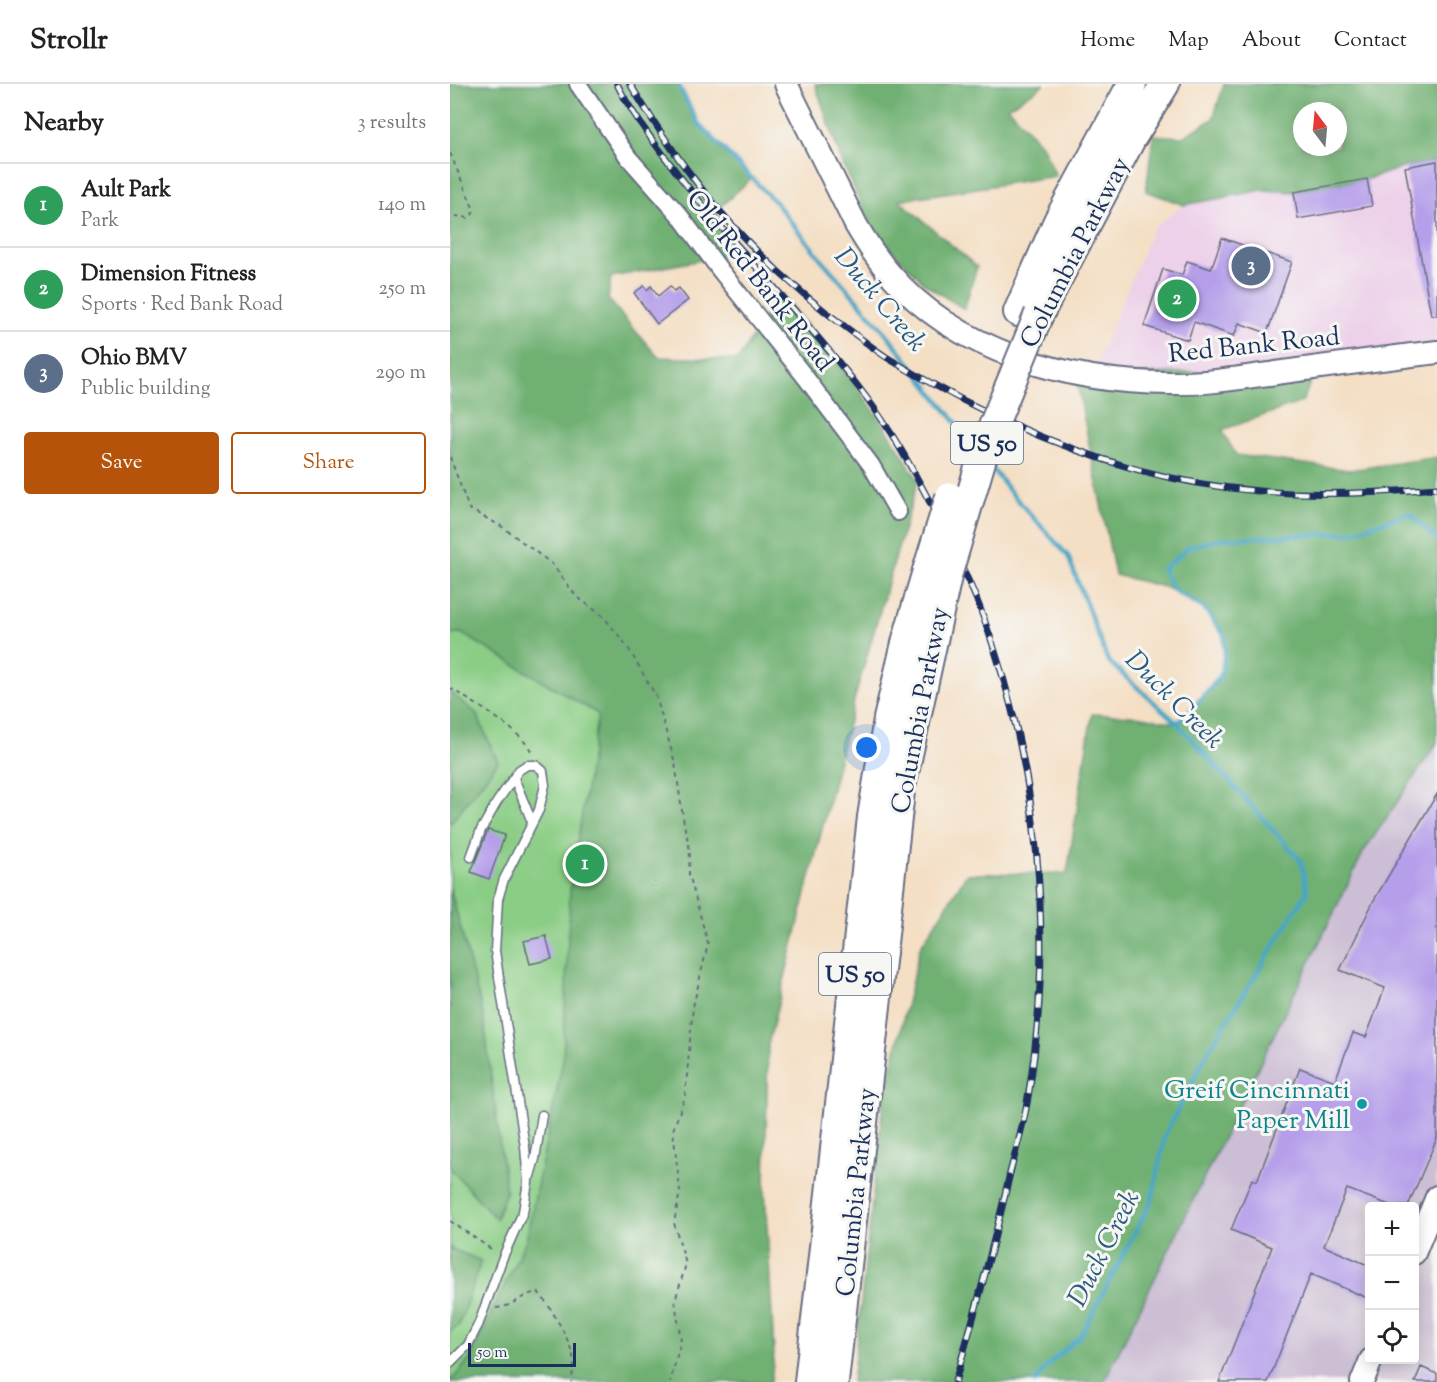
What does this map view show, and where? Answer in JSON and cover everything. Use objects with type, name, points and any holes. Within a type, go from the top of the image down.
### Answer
[{"type":"highway","name":"Columbia Parkway","points":[[1028,313],[1058,221],[1132,84]]},
{"type":"highway","name":"Columbia Parkway","points":[[834,1382],[900,791],[937,573],[985,392],[1028,313],[1165,84]]},
{"type":"highway","name":"Columbia Parkway","points":[[809,1382],[872,817],[888,719],[906,639],[937,573]]},
{"type":"street","name":"Old Red Bank Road","points":[[578,84],[628,157],[680,216],[725,285],[806,378],[871,465],[898,512]]},
{"type":"street","name":"Red Bank Road","points":[[786,84],[869,248],[908,292],[942,320],[984,344],[1052,368],[1130,381],[1170,383],[1209,382],[1437,352]]},
{"type":"street","points":[[1419,1246],[1432,1226],[1437,1197]]},
{"type":"street","points":[[1362,1382],[1369,1364]]},
{"type":"lane","points":[[471,857],[481,830],[519,770],[526,765],[536,765],[543,771],[545,785],[539,810],[504,879],[495,922],[497,962],[528,1182]]},
{"type":"lane","points":[[514,778],[532,822]]},
{"type":"lane","points":[[450,1363],[468,1345],[523,1212],[542,1115]]},
{"type":"path","points":[[450,153],[474,210],[468,218],[450,214]]},
{"type":"path","points":[[450,457],[470,509],[501,526],[552,564],[576,596],[603,616],[627,646],[656,696],[675,763],[690,850],[689,874],[708,944],[693,1007],[685,1096],[673,1130],[680,1191],[674,1223],[686,1264],[675,1301],[681,1341],[670,1382]]},
{"type":"path","points":[[450,687],[516,734],[530,749],[536,765]]},
{"type":"path","points":[[450,1221],[503,1257]]},
{"type":"path","points":[[484,1308],[503,1307],[516,1302],[526,1293],[538,1292],[549,1305],[562,1328],[574,1362],[571,1382]]},
{"type":"shaded area","points":[[1437,161],[1437,352],[1209,382],[1091,376],[1153,228],[1184,205],[1263,190],[1294,192],[1367,179],[1405,167]]},
{"type":"shaded area","points":[[1437,709],[1437,1382],[1101,1382],[1347,841]]},
{"type":"green space","points":[[450,84],[557,513],[736,1293],[450,1382]]},
{"type":"green space","points":[[450,84],[678,84],[698,123],[752,178],[710,216],[744,252],[611,277],[608,299],[658,357],[738,360],[779,293],[853,382],[887,430],[918,480],[855,697],[768,1045],[765,1188],[774,1353],[771,1382],[450,1382],[469,1360],[526,1240],[563,1060],[570,889],[598,714],[461,633],[450,634]]},
{"type":"green space","points":[[815,84],[1043,84],[1008,107],[1043,147],[1056,176],[899,200],[977,267],[964,309],[926,285],[873,231],[842,162]]},
{"type":"green space","points":[[1224,84],[1437,84],[1437,161],[1405,167],[1367,179],[1294,192],[1263,190],[1184,205],[1146,191],[1153,135],[1183,137],[1213,119]]},
{"type":"green space","points":[[1317,368],[1302,402],[1222,430],[1236,455],[1350,470],[1437,457],[1437,743],[1364,851],[1104,1382],[852,1382],[883,1105],[920,947],[967,874],[1067,873],[1092,714],[1136,716],[1177,723],[1221,675],[1225,650],[1224,635],[1204,608],[1172,589],[1115,575],[1075,373],[1091,376]]},
{"type":"green space","points":[[450,692],[476,713],[498,762],[450,824]]},
{"type":"green space","points":[[450,887],[483,1014],[506,1192],[496,1219],[450,1168]]},
{"type":"green space","points":[[450,1248],[481,1261],[459,1325],[450,1331]]},
{"type":"building","points":[[1437,161],[1437,315],[1431,315],[1405,167]]},
{"type":"building","points":[[1367,179],[1372,206],[1298,219],[1294,192]]},
{"type":"building","points":[[1222,238],[1292,262],[1267,333],[1239,323],[1234,336],[1194,322],[1188,340],[1144,326],[1163,269],[1182,275],[1187,261],[1211,269]]},
{"type":"building","points":[[644,286],[647,290],[651,286],[658,296],[670,286],[674,291],[679,288],[688,300],[657,324],[634,293]]},
{"type":"building","name":"Greif Cincinnati Paper Mill","points":[[1437,794],[1437,1138],[1410,1202],[1381,1202],[1347,1189],[1324,1246],[1365,1264],[1365,1297],[1311,1274],[1268,1382],[1219,1382],[1272,1247],[1231,1230],[1252,1179],[1257,1181],[1300,1068],[1335,1081],[1353,1033],[1366,1037],[1385,988],[1340,970],[1374,900]]},
{"type":"building","points":[[488,830],[505,835],[489,879],[471,872]]},
{"type":"building","points":[[546,936],[552,959],[530,964],[524,941]]},
{"type":"building","points":[[1421,1367],[1437,1374],[1437,1382],[1415,1382]]},
{"type":"waterway","name":"Duck Creek","points":[[678,84],[698,123],[776,203],[821,259],[886,333],[975,447]]},
{"type":"waterway","name":"Duck Creek","points":[[990,466],[1068,556],[1108,661],[1177,723],[1301,861],[1307,892],[1206,1055],[1165,1135],[1152,1200],[1081,1335],[1049,1364],[1035,1382]]},
{"type":"waterway","points":[[1177,723],[1221,675],[1225,650],[1224,635],[1204,608],[1172,589],[1163,569],[1189,547],[1219,539],[1349,533],[1409,513],[1437,540]]},
{"type":"railway","points":[[617,84],[637,119],[677,173],[841,365],[892,435],[934,510],[975,596],[1000,668],[1016,728],[1028,790],[1036,852],[1040,915],[1040,978],[1036,1041],[1021,1130],[955,1382]]},
{"type":"railway","points":[[630,84],[701,188],[733,227],[776,269],[842,325],[882,354],[977,407],[1068,447],[1115,463],[1162,476],[1210,485],[1259,491],[1326,494],[1437,488]]},
{"type":"place","name":"Ohio BMV","points":[[1251,266]]},
{"type":"place","name":"Dimension Fitness","points":[[1177,299]]},
{"type":"place","name":"Ault Park","points":[[585,864]]},
{"type":"place","name":"Greif Cincinnati Paper Mill","points":[[1362,1104]]}]
